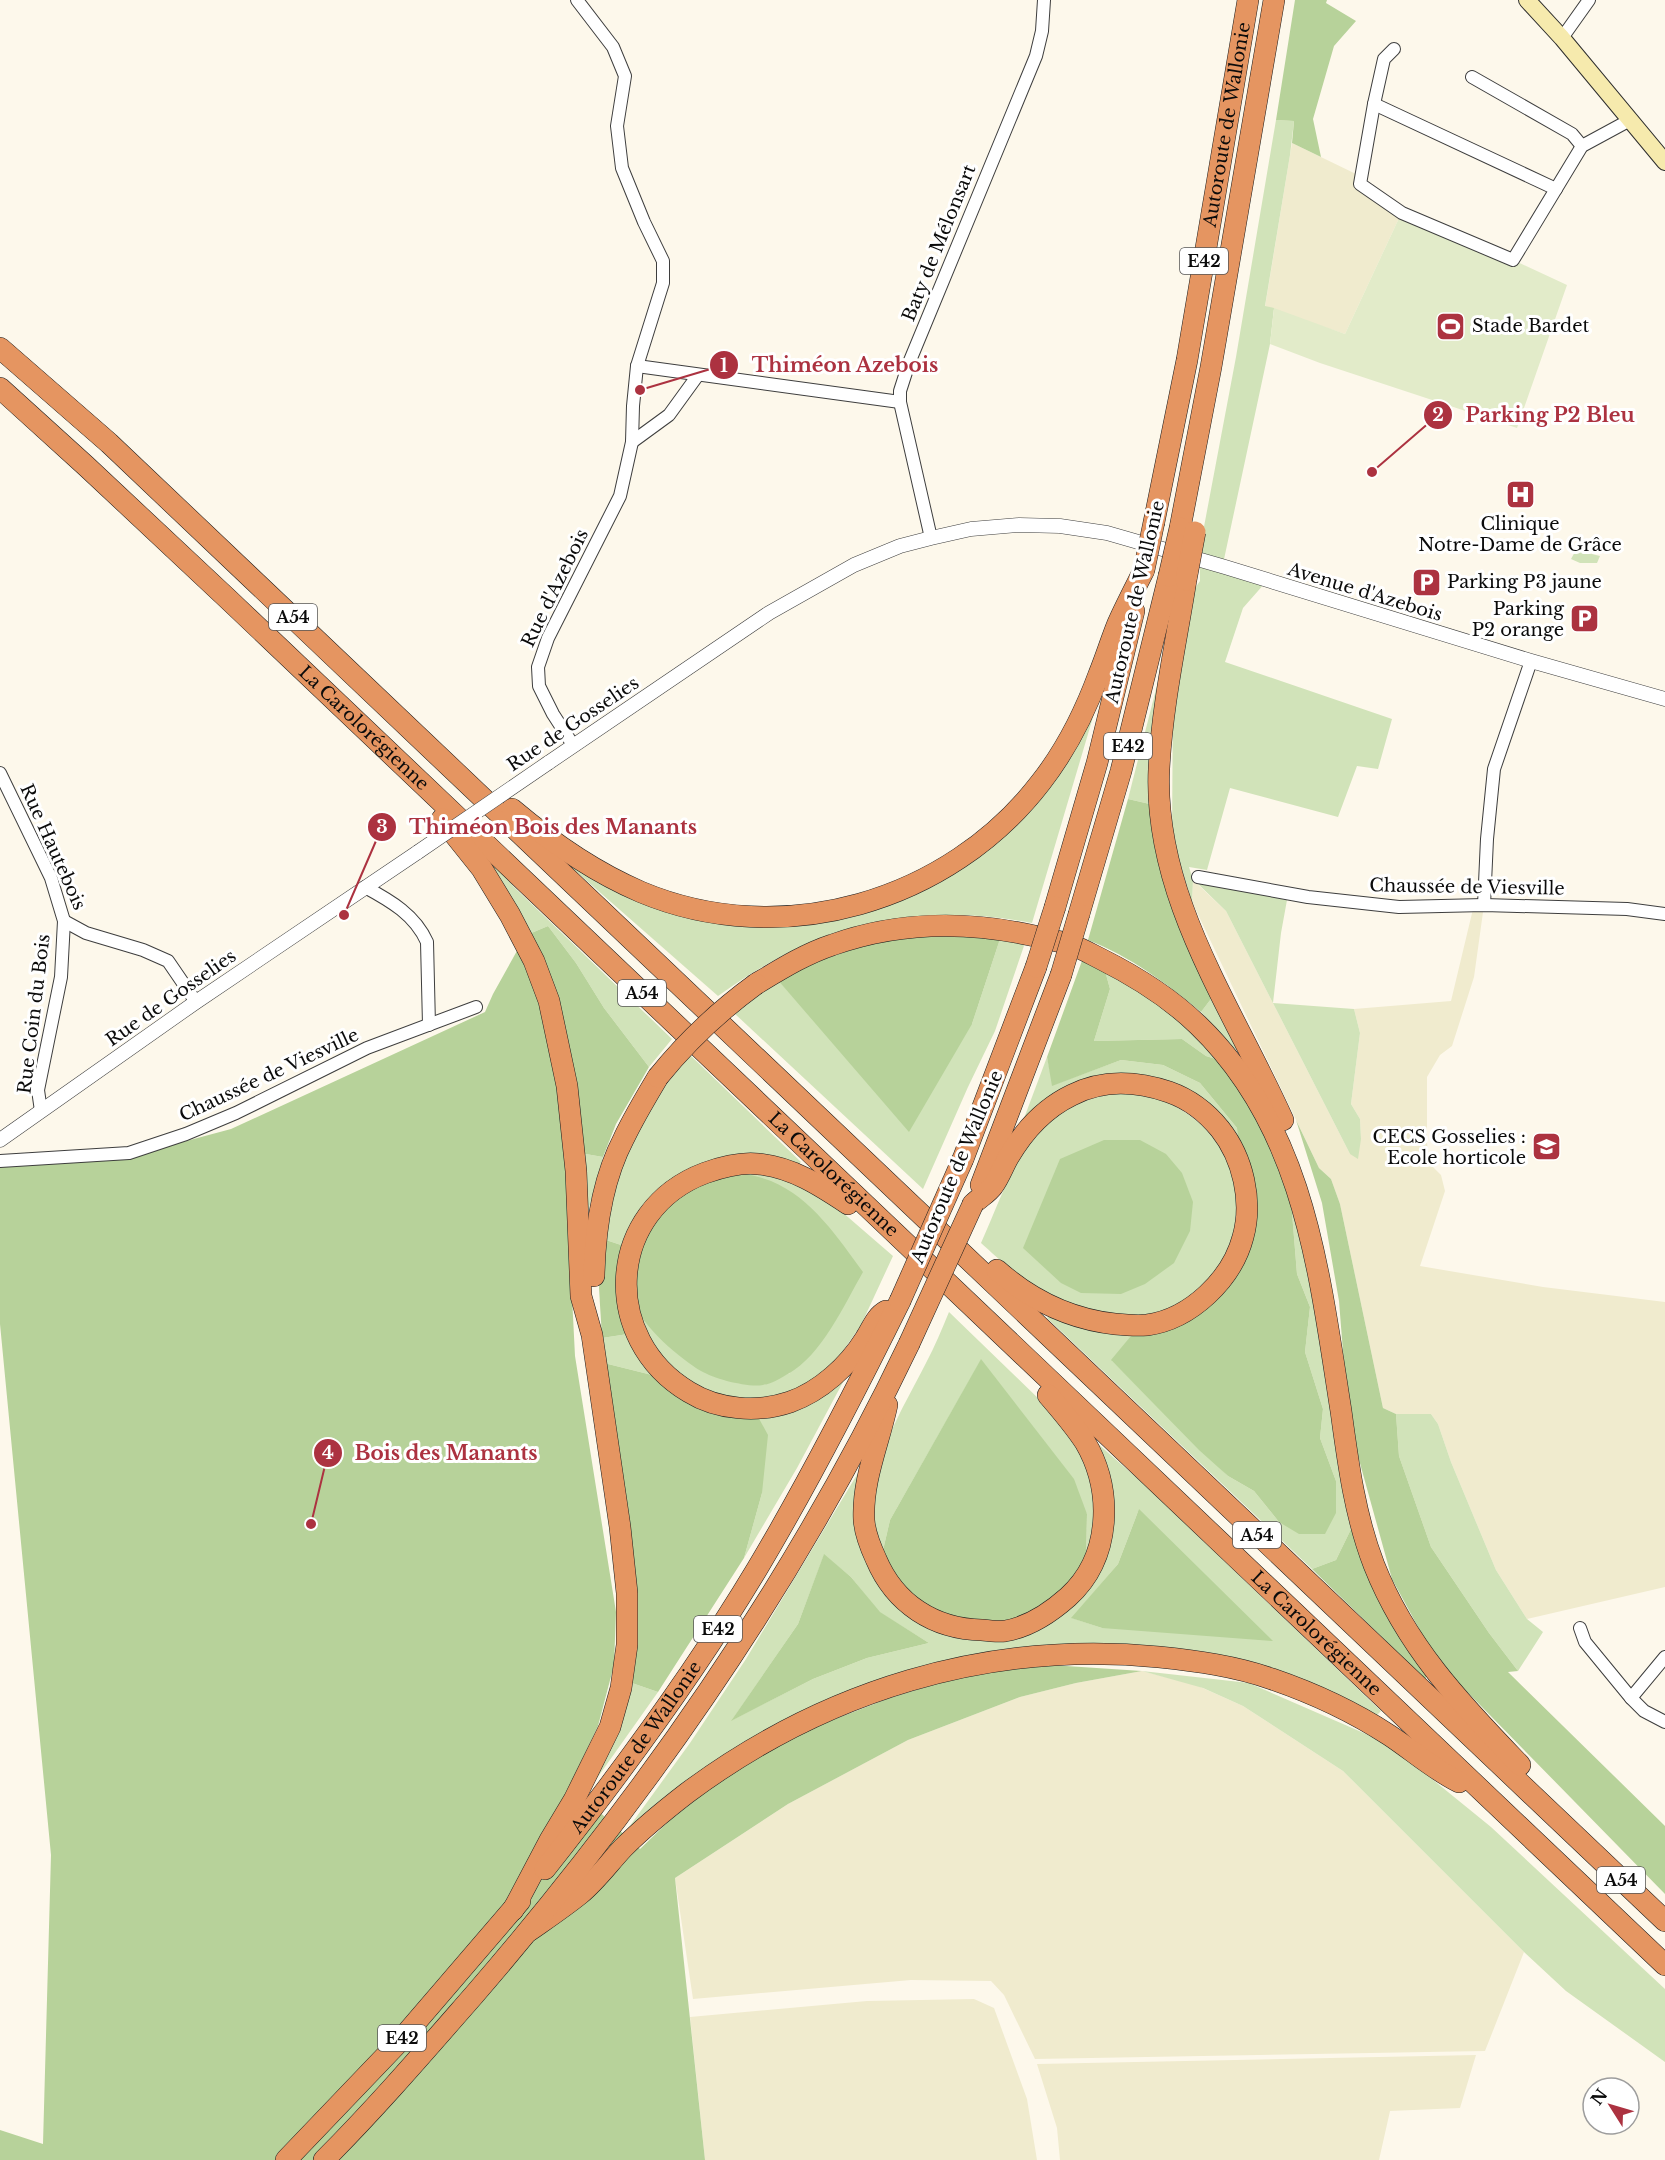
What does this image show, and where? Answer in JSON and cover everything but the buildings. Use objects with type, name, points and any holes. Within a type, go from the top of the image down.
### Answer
[{"type":"highway","name":"Autoroute de Wallonie","points":[[286,2160],[398,2043],[513,1910],[634,1752],[756,1570],[817,1464],[884,1320],[900,1301],[963,1159],[1036,967],[1097,763],[1155,522],[1186,360],[1248,0]]},
{"type":"highway","name":"Autoroute de Wallonie","points":[[324,2160],[417,2060],[529,1931],[649,1777],[719,1677],[784,1574],[841,1476],[909,1344],[973,1204],[988,1183],[1079,914],[1178,578],[1187,530],[1202,482],[1195,453],[1275,0]]},
{"type":"highway","name":"La Carolorégienne","points":[[0,348],[108,443],[1665,1921]]},
{"type":"highway","name":"La Carolorégienne","points":[[0,388],[94,473],[1665,1965]]},
{"type":"highway","points":[[477,792],[502,800],[583,862],[643,892],[709,912],[746,917],[816,914],[851,907],[887,896],[922,882],[987,839],[1041,782],[1082,716],[1118,624],[1144,570]]},
{"type":"highway","points":[[1178,578],[1159,771],[1162,824],[1169,867],[1191,930],[1263,1075],[1293,1143],[1306,1181],[1303,1204]]},
{"type":"highway","points":[[385,749],[408,782],[441,817],[482,869],[534,961],[549,1001],[567,1086],[576,1171],[581,1296],[592,1335],[620,1527],[627,1593],[627,1645],[621,1688],[606,1736],[574,1800],[513,1910]]},
{"type":"highway","points":[[592,1335],[594,1240],[604,1189],[623,1139],[658,1077],[682,1048],[727,1005],[756,984],[792,963],[833,944],[878,933],[924,926],[964,925],[1006,929],[1071,945],[1134,976],[1189,1015],[1218,1044],[1243,1076],[1283,1148],[1303,1204],[1319,1282],[1356,1505],[1373,1562],[1390,1601],[1413,1641],[1438,1677],[1550,1795],[1578,1839]]},
{"type":"highway","points":[[937,1230],[982,1257],[1016,1285],[1049,1307],[1089,1320],[1147,1325],[1171,1318],[1192,1307],[1214,1287],[1232,1263],[1243,1237],[1246,1197],[1237,1157],[1228,1140],[1214,1122],[1197,1107],[1177,1095],[1150,1086],[1121,1082],[1099,1085],[1072,1095],[1047,1110],[1029,1129],[988,1183]]},
{"type":"highway","points":[[884,1320],[837,1373],[816,1389],[790,1402],[768,1407],[748,1408],[711,1403],[680,1387],[666,1376],[654,1364],[636,1335],[629,1313],[626,1291],[632,1248],[640,1228],[651,1213],[665,1197],[682,1184],[718,1168],[758,1164],[787,1170],[817,1182],[898,1238]]},
{"type":"highway","points":[[891,1380],[865,1492],[864,1521],[867,1541],[887,1582],[908,1605],[929,1618],[966,1630],[1003,1631],[1021,1627],[1052,1610],[1083,1581],[1097,1557],[1105,1513],[1095,1463],[1084,1442],[1046,1394],[1013,1346]]},
{"type":"highway","points":[[529,1931],[581,1893],[625,1846],[685,1794],[753,1748],[812,1717],[867,1693],[924,1676],[997,1660],[1062,1654],[1133,1655],[1204,1662],[1270,1678],[1338,1705],[1389,1735],[1452,1779],[1487,1795]]},
{"type":"main road","points":[[1527,0],[1562,38],[1665,162]]},
{"type":"street","name":"Rue d'Azebois","points":[[573,745],[539,686],[538,667],[548,638],[620,496],[632,442],[637,366],[663,283],[663,261],[622,168],[617,126],[626,76],[613,47],[577,0]]},
{"type":"street","name":"Baty de Mélonsart","points":[[931,538],[900,402],[900,391],[909,363],[1036,56],[1042,31],[1044,0]]},
{"type":"street","points":[[1562,38],[1589,0]]},
{"type":"street","points":[[1394,49],[1384,59],[1360,184],[1402,213],[1513,260],[1582,147],[1630,120]]},
{"type":"street","points":[[1472,77],[1572,134],[1582,147]]},
{"type":"street","points":[[1374,104],[1556,189]]},
{"type":"street","points":[[637,366],[900,402]]},
{"type":"street","points":[[632,442],[669,415],[698,375]]},
{"type":"street","name":"Rue de Gosselies","points":[[0,1140],[196,1002],[573,745],[778,608],[854,565],[900,546],[931,538],[971,529],[1019,525],[1060,526],[1107,533],[1228,568]]},
{"type":"street","name":"Avenue d'Azebois","points":[[1228,568],[1531,661],[1665,699]]},
{"type":"street","points":[[1484,905],[1486,839],[1494,769],[1531,661]]},
{"type":"street","name":"Rue Hautebois","points":[[0,773],[51,878],[64,921],[86,933],[143,950],[168,961],[196,1002]]},
{"type":"street","name":"Chaussée de Viesville","points":[[1198,877],[1308,897],[1388,906],[1484,905],[1638,909],[1665,914]]},
{"type":"street","points":[[365,887],[390,900],[410,916],[422,931],[427,942],[429,1025]]},
{"type":"street","name":"Rue Coin du Bois","points":[[41,1111],[38,1090],[61,977],[64,921]]},
{"type":"street","name":"Chaussée de Viesville","points":[[0,1161],[129,1153],[186,1134],[236,1113],[367,1048],[476,1007]]},
{"type":"street","points":[[1580,1628],[1585,1642],[1630,1698],[1644,1712],[1665,1722]]},
{"type":"street","points":[[1630,1698],[1665,1658]]},
{"type":"shaded area","points":[[1292,143],[1356,174],[1354,187],[1400,216],[1345,334],[1265,307]]},
{"type":"shaded area","points":[[1193,880],[1226,911],[1350,1154],[1361,1139],[1360,1119],[1351,1104],[1360,1033],[1354,1009],[1451,1001],[1473,909],[1484,905],[1474,977],[1452,1046],[1440,1055],[1427,1077],[1427,1143],[1430,1164],[1441,1175],[1445,1191],[1420,1266],[1543,1287],[1665,1302],[1665,1587],[1527,1619],[1496,1570],[1451,1462],[1438,1424],[1431,1414],[1396,1414],[1383,1408],[1340,1204],[1331,1179],[1319,1168],[1192,902]]},
{"type":"shaded area","points":[[1142,1671],[1196,1685],[1243,1706],[1343,1771],[1524,1952],[1485,2051],[1035,2059],[1004,1995],[991,1981],[911,1980],[693,1999],[675,1878],[788,1804],[908,1740],[1020,1697],[1076,1683]]},
{"type":"shaded area","points":[[974,1999],[994,2008],[1027,2099],[1037,2160],[705,2160],[690,2017],[867,2001]]},
{"type":"shaded area","points":[[1476,2055],[1460,2108],[1390,2111],[1379,2160],[1060,2160],[1057,2128],[1037,2064]]},
{"type":"green space","points":[[1295,0],[1327,0],[1326,3],[1356,21],[1334,46],[1313,119],[1321,157],[1292,143],[1294,121],[1276,120]]},
{"type":"green space","points":[[1276,120],[1294,121],[1265,306],[1274,308],[1270,344],[1223,564],[1201,554],[1203,532],[1236,357]]},
{"type":"green space","name":"Stade Bardet","points":[[1400,216],[1513,260],[1567,285],[1517,428],[1320,363],[1270,344],[1274,308],[1345,334]]},
{"type":"green space","points":[[1576,550],[1600,556],[1597,563],[1580,563],[1571,559]]},
{"type":"green space","points":[[1200,564],[1265,583],[1243,608],[1225,662],[1392,719],[1378,769],[1357,766],[1338,817],[1230,788],[1207,870],[1189,867],[1193,880],[1192,902],[1172,838],[1173,686],[1186,601],[1200,581]]},
{"type":"green space","points":[[1167,646],[1154,805],[1128,799]]},
{"type":"green space","points":[[1104,680],[1032,923],[988,917],[946,915],[906,918],[867,925],[829,936],[791,952],[754,972],[718,996],[571,867],[574,863],[642,897],[820,918],[1000,834]]},
{"type":"green space","points":[[1128,799],[1154,805],[1214,995],[1201,1012],[1175,991],[1119,954],[1088,940]]},
{"type":"green space","points":[[462,832],[514,887],[672,1039],[649,1067],[604,1008],[576,963],[548,926],[529,934]]},
{"type":"green space","points":[[1196,882],[1287,900],[1273,1003],[1354,1009],[1360,1033],[1351,1104],[1360,1119],[1361,1139],[1358,1159],[1350,1154],[1226,911]]},
{"type":"green space","points":[[548,926],[576,963],[604,1008],[649,1067],[616,1124],[603,1157],[580,1153],[529,934]]},
{"type":"green space","points":[[925,934],[1001,936],[972,1024],[909,1132],[777,979],[798,968],[877,941]]},
{"type":"green space","points":[[1001,936],[1026,940],[995,1031],[923,1189],[734,1013],[777,979],[972,1024]]},
{"type":"green space","points":[[518,949],[543,1013],[557,1079],[564,1137],[575,1356],[616,1612],[614,1665],[598,1726],[570,1785],[640,1849],[669,1821],[709,1789],[784,1741],[887,1699],[958,1677],[998,1670],[1051,1665],[1142,1671],[1076,1683],[1020,1697],[908,1740],[788,1804],[675,1878],[705,2160],[0,2160],[0,2130],[43,2144],[51,1855],[0,1324],[0,1166],[123,1158],[231,1129],[485,1012]]},
{"type":"green space","points":[[1083,958],[1104,967],[1110,989],[1094,1041],[1182,1039],[1206,1056],[1222,1061],[1244,1089],[1290,1188],[1297,1274],[1310,1307],[1305,1352],[1323,1409],[1320,1438],[1336,1481],[1336,1513],[1325,1534],[1299,1534],[1279,1522],[1254,1491],[1228,1476],[1199,1450],[1111,1360],[1135,1331],[1163,1326],[1245,1245],[1237,1128],[1200,1083],[1163,1065],[1121,1060],[1052,1086],[1047,1057]]},
{"type":"green space","points":[[1104,967],[1169,1008],[1222,1061],[1206,1056],[1182,1039],[1094,1041],[1110,989]]},
{"type":"green space","points":[[1214,995],[1251,1066],[1201,1012]]},
{"type":"green space","points":[[690,1055],[801,1162],[798,1165],[714,1160],[686,1170],[669,1181],[624,1246],[603,1239],[612,1192],[646,1110]]},
{"type":"green space","points":[[1047,1057],[1053,1085],[1121,1060],[1163,1065],[1200,1083],[1237,1128],[1238,1149],[1225,1128],[1114,1078],[1017,1137]]},
{"type":"green space","points":[[1117,1093],[1136,1093],[1159,1098],[1189,1115],[1203,1127],[1225,1156],[1235,1190],[1235,1226],[1227,1253],[1216,1273],[1177,1305],[1163,1311],[1134,1316],[1090,1311],[1051,1298],[1009,1268],[981,1243],[1014,1168],[1027,1146],[1043,1127],[1062,1112],[1087,1100]]},
{"type":"green space","points":[[1296,1120],[1319,1168],[1331,1179],[1340,1204],[1383,1408],[1396,1414],[1399,1456],[1431,1547],[1489,1633],[1518,1671],[1508,1672],[1665,1826],[1665,1894],[1436,1660],[1392,1579],[1353,1438],[1339,1301],[1322,1203]]},
{"type":"green space","points":[[1104,1140],[1140,1140],[1166,1154],[1182,1173],[1193,1202],[1190,1231],[1174,1263],[1145,1284],[1121,1294],[1081,1293],[1061,1283],[1023,1248],[1060,1159]]},
{"type":"green space","points":[[580,1153],[603,1157],[584,1226]]},
{"type":"green space","points":[[739,1172],[779,1175],[834,1205],[893,1256],[861,1325],[838,1358],[816,1378],[792,1392],[769,1399],[740,1400],[698,1389],[658,1356],[636,1305],[736,1383],[764,1385],[790,1373]]},
{"type":"green space","points":[[739,1172],[786,1188],[812,1208],[863,1272],[840,1314],[811,1355],[788,1374],[773,1382],[757,1386],[723,1380],[707,1374],[673,1350],[653,1331],[638,1312],[633,1285],[641,1249],[661,1215],[674,1201],[688,1189],[704,1180]]},
{"type":"green space","points":[[1290,1188],[1302,1234],[1353,1525],[1336,1560],[1312,1569],[1047,1318],[1052,1314],[1135,1331],[1112,1361],[1228,1476],[1254,1491],[1279,1522],[1336,1481],[1320,1438],[1323,1409],[1305,1352],[1310,1307],[1297,1274]]},
{"type":"green space","points":[[603,1239],[624,1246],[628,1334],[602,1338],[599,1288]]},
{"type":"green space","points":[[949,1312],[1042,1402],[1070,1435],[1087,1465],[1097,1519],[1086,1564],[1087,1514],[981,1360],[890,1520],[881,1559],[872,1523],[872,1501],[880,1459],[896,1420]]},
{"type":"green space","points":[[628,1334],[652,1375],[604,1363],[602,1338]]},
{"type":"green space","points":[[981,1359],[1074,1479],[1087,1514],[1086,1564],[1057,1600],[1007,1624],[955,1623],[909,1596],[881,1559],[890,1520]]},
{"type":"green space","points":[[604,1363],[652,1375],[665,1385],[757,1415],[768,1435],[762,1493],[744,1558],[658,1692],[629,1682]]},
{"type":"green space","points":[[850,1369],[797,1468],[744,1558],[762,1493],[757,1415]]},
{"type":"green space","points":[[1396,1414],[1431,1414],[1438,1424],[1451,1462],[1496,1570],[1527,1619],[1543,1632],[1518,1671],[1489,1633],[1431,1547],[1399,1456]]},
{"type":"green space","points":[[1088,1435],[1147,1487],[1381,1711],[1375,1717],[1206,1656],[922,1667],[624,1834],[690,1743],[746,1659],[861,1468],[865,1554],[1099,1566]],"holes":[[[1139,1509],[1102,1628],[1072,1618],[1118,1564]],[[824,1555],[851,1577],[879,1612],[929,1643],[867,1658],[813,1679],[732,1720],[798,1624]]]},
{"type":"green space","points":[[1139,1509],[1273,1641],[1102,1628],[1071,1618],[1118,1564]]},
{"type":"green space","points":[[1353,1525],[1427,1676],[1425,1679],[1312,1569],[1336,1560]]},
{"type":"green space","points":[[824,1554],[851,1577],[880,1612],[929,1643],[867,1658],[813,1679],[731,1721],[798,1624]]},
{"type":"green space","points":[[1142,1671],[1249,1683],[1389,1744],[1491,1827],[1665,1989],[1665,2062],[1566,1991],[1343,1771],[1243,1706],[1203,1688]]},
{"type":"green space","points":[[629,1682],[658,1692],[595,1781],[620,1718]]},
{"type":"place","name":"Stade Bardet","points":[[1451,326]]},
{"type":"place","name":"Thiméon Azebois","points":[[640,390]]},
{"type":"place","name":"Parking P2 Bleu","points":[[1372,472]]},
{"type":"place","name":"Clinique Notre-Dame de Grâce","points":[[1520,495]]},
{"type":"place","name":"Parking P3 jaune","points":[[1426,582]]},
{"type":"place","name":"Parking P2 orange","points":[[1585,619]]},
{"type":"place","name":"Thiméon Bois des Manants","points":[[344,915]]},
{"type":"place","name":"CECS Gosselies : Ecole horticole","points":[[1547,1147]]},
{"type":"place","name":"Bois des Manants","points":[[311,1524]]}]
